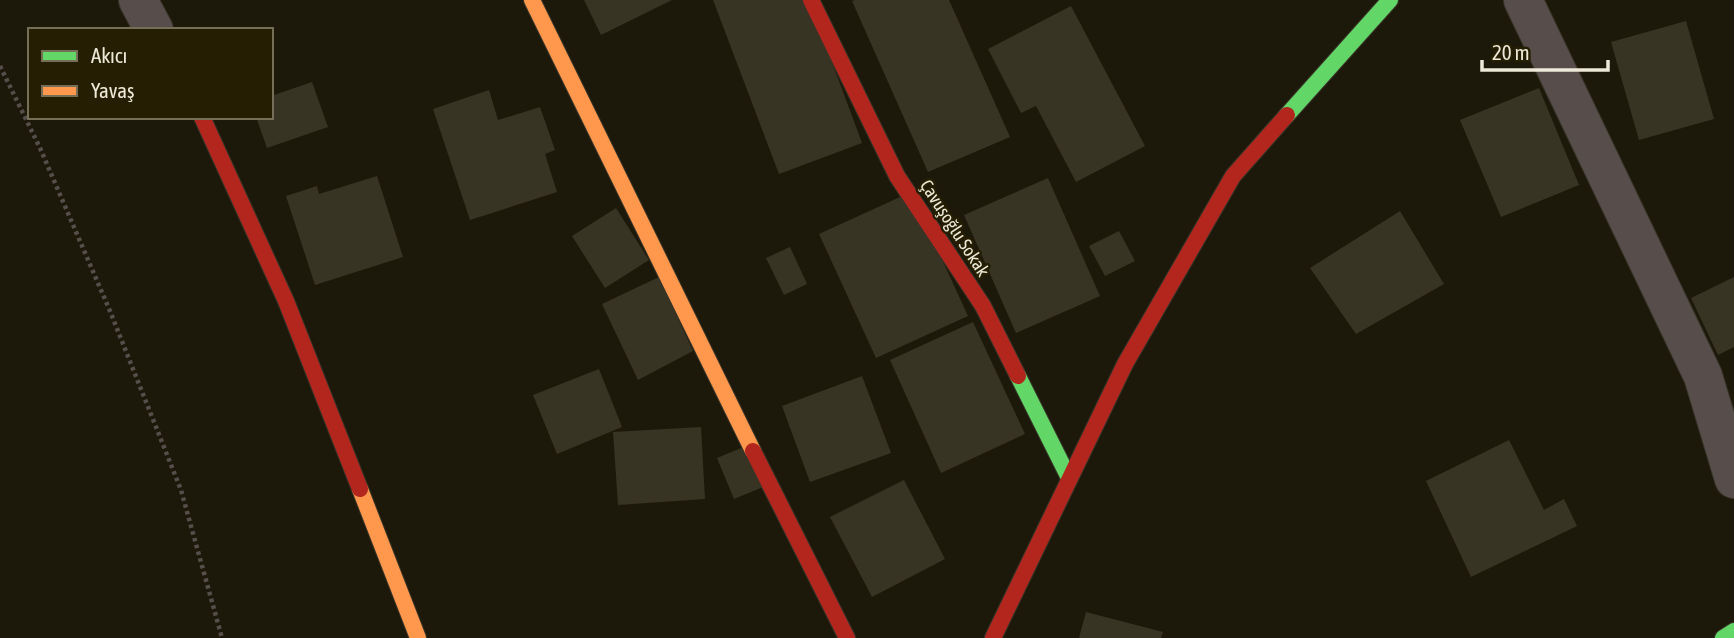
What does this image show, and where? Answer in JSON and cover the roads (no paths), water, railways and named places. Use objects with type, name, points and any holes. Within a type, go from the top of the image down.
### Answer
[{"type":"street","points":[[138,0],[153,28]]},
{"type":"street","points":[[532,0],[846,638]]},
{"type":"street","name":"Çavuşoğlu Sokak","points":[[811,0],[897,176],[983,306],[1069,478]]},
{"type":"street","points":[[993,638],[1125,364],[1233,176],[1390,0]]},
{"type":"street","points":[[1523,0],[1703,376],[1734,479]]},
{"type":"street","points":[[203,119],[286,301],[418,638]]},
{"type":"street","points":[[1723,638],[1734,631]]}]
